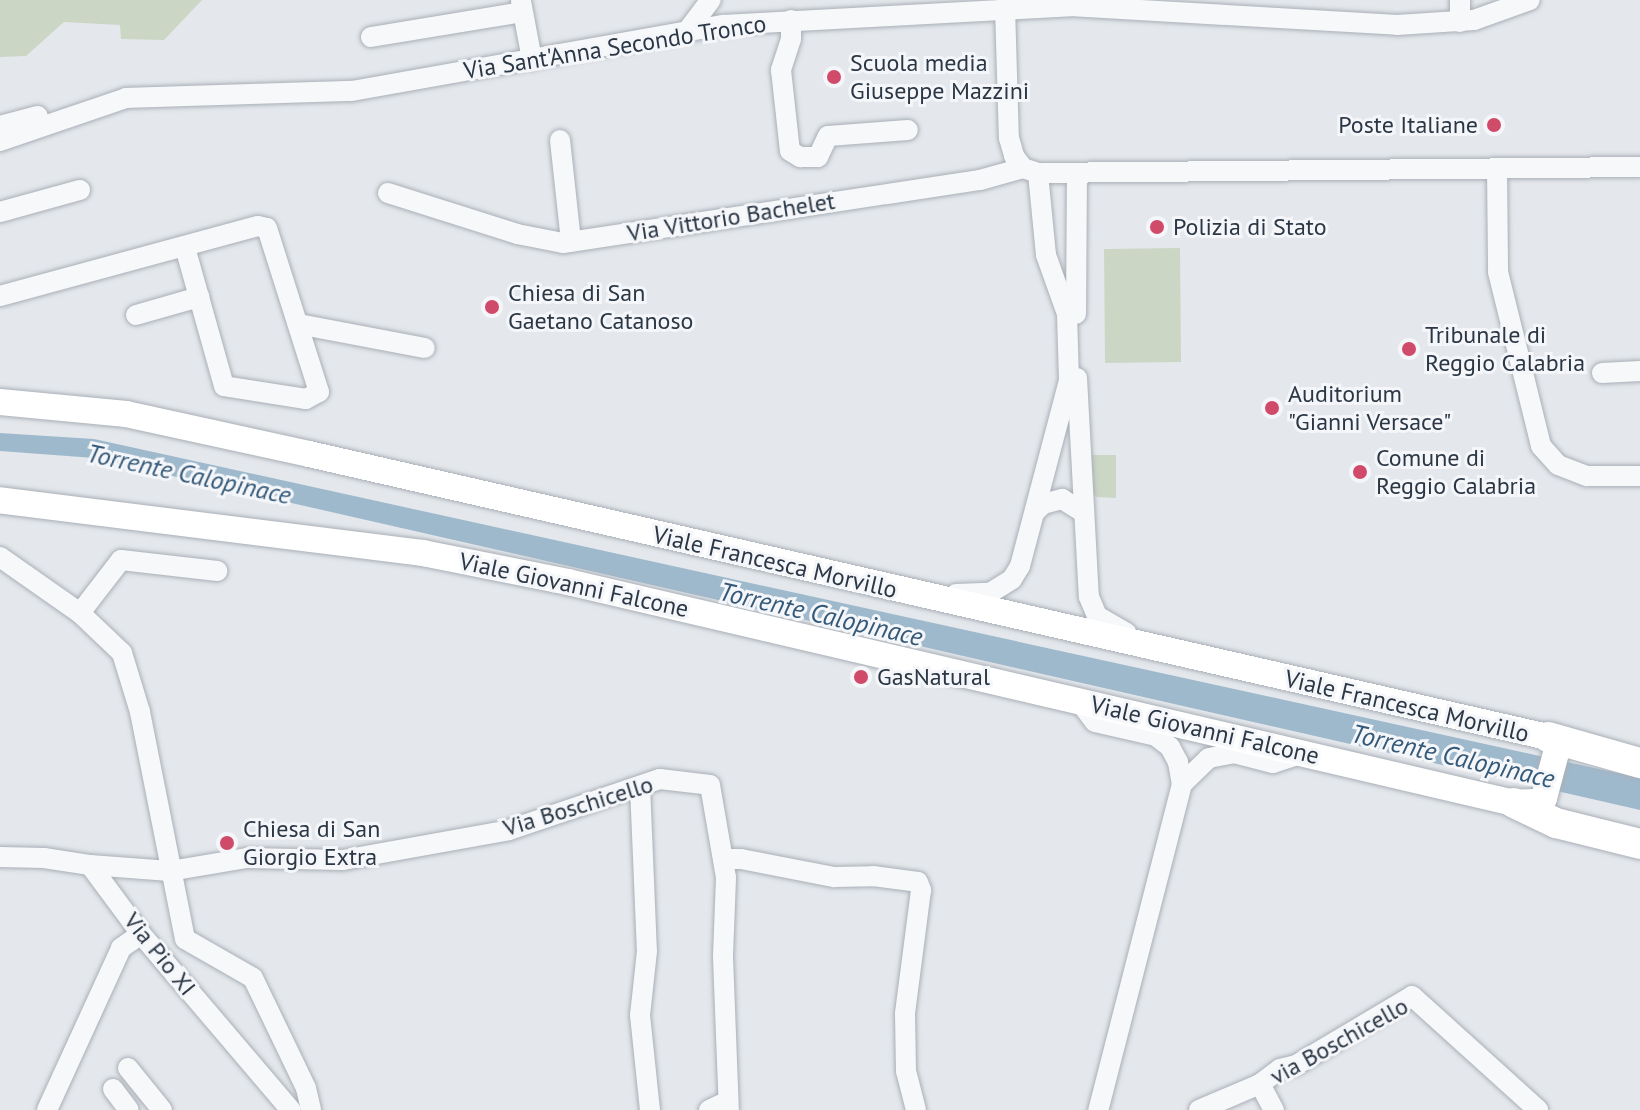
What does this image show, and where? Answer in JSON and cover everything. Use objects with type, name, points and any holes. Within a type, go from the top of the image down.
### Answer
[{"type":"highway","points":[[1552,745],[1640,751]]},
{"type":"highway","points":[[1552,745],[1640,763]]},
{"type":"highway","points":[[1514,803],[1640,829]]},
{"type":"highway","points":[[1514,803],[1556,823],[1640,844]]},
{"type":"main road","name":"Viale Francesca Morvillo","points":[[0,402],[126,414],[1167,652],[1552,745]]},
{"type":"main road","name":"Viale Giovanni Falcone","points":[[0,500],[423,553],[568,582],[1514,803]]},
{"type":"main road","points":[[0,512],[36,505]]},
{"type":"main road","points":[[1514,803],[1537,802],[1545,794],[1552,745]]},
{"type":"street","points":[[688,30],[711,0]]},
{"type":"street","points":[[1460,0],[1460,22]]},
{"type":"street","name":"Via Sant'Anna Secondo Tronco","points":[[0,126],[53,112],[57,123],[135,97],[352,91],[688,30],[791,20],[1070,6],[1397,25],[1460,22],[1530,0]]},
{"type":"street","points":[[371,37],[521,6],[532,60]]},
{"type":"street","points":[[900,591],[978,596],[1002,587],[1020,566],[1069,381],[1067,314],[1043,236],[1043,193],[1031,171],[1014,156],[1009,138],[1005,7]]},
{"type":"street","points":[[791,20],[791,39],[781,70],[790,151],[800,157],[818,157],[828,136],[908,130]]},
{"type":"street","points":[[0,141],[57,123]]},
{"type":"street","points":[[560,140],[571,241]]},
{"type":"street","name":"Via Vittorio Bachelet","points":[[388,193],[517,234],[571,241],[1031,171],[1640,167]]},
{"type":"street","points":[[1497,169],[1498,272],[1541,446],[1558,465],[1587,476],[1640,476]]},
{"type":"street","points":[[1077,173],[1075,265],[1083,512],[1091,607],[1106,623],[1167,652]]},
{"type":"street","points":[[0,212],[80,190]]},
{"type":"street","points":[[0,296],[258,226],[267,228],[319,392],[306,399],[224,386],[185,247]]},
{"type":"street","points":[[1043,236],[1055,230],[1075,231]]},
{"type":"street","points":[[1051,267],[1075,265]]},
{"type":"street","points":[[136,315],[199,297]]},
{"type":"street","points":[[298,324],[425,348]]},
{"type":"street","points":[[1602,373],[1640,371]]},
{"type":"street","points":[[1036,511],[1043,504],[1062,499],[1083,512]]},
{"type":"street","points":[[0,557],[80,613],[122,653],[140,712],[185,939],[253,978],[306,1088],[311,1110]]},
{"type":"street","points":[[80,613],[121,560],[217,571]]},
{"type":"street","points":[[1079,701],[1095,722],[1156,736],[1170,747],[1178,762],[1182,784],[1098,1110]]},
{"type":"street","points":[[1182,784],[1209,758],[1234,753],[1273,763],[1306,752]]},
{"type":"street","name":"Via Boschicello","points":[[90,865],[170,871],[247,858],[343,860],[509,830],[660,779],[710,785],[723,859]]},
{"type":"street","points":[[640,786],[647,951],[640,1015],[650,1110]]},
{"type":"street","points":[[0,857],[44,858],[90,865]]},
{"type":"street","points":[[722,1107],[726,878],[723,859],[741,859],[834,877],[873,876],[918,882],[921,890],[905,1013],[906,1071],[916,1110]]},
{"type":"street","name":"Via Pio XI","points":[[90,865],[141,934],[291,1110]]},
{"type":"street","points":[[47,1110],[121,948],[141,934]]},
{"type":"street","name":"via Boschicello","points":[[1199,1110],[1260,1084],[1280,1069],[1296,1065],[1412,996],[1538,1110]]},
{"type":"street","points":[[128,1068],[162,1110]]},
{"type":"street","points":[[1260,1084],[1274,1110]]},
{"type":"street","points":[[113,1089],[129,1110]]},
{"type":"green space","points":[[0,0],[202,0],[164,40],[121,39],[120,25],[64,22],[26,56],[0,57]]},
{"type":"green space","points":[[1180,248],[1181,362],[1105,363],[1104,249]]},
{"type":"green space","points":[[1089,455],[1116,455],[1116,498],[1097,497],[1092,493]]},
{"type":"water","name":"Torrente Calopinace","points":[[0,433],[94,439],[1640,778],[1640,810],[94,458],[0,451]]},
{"type":"place","name":"Scuola media Giuseppe Mazzini","points":[[834,77]]},
{"type":"place","name":"Poste Italiane","points":[[1494,125]]},
{"type":"place","name":"Polizia di Stato","points":[[1157,227]]},
{"type":"place","name":"Chiesa di San Gaetano Catanoso","points":[[492,307]]},
{"type":"place","name":"Tribunale di Reggio Calabria","points":[[1409,349]]},
{"type":"place","name":"Auditorium \"Gianni Versace\"","points":[[1272,408]]},
{"type":"place","name":"Comune di Reggio Calabria","points":[[1360,472]]},
{"type":"place","name":"GasNatural","points":[[861,677]]},
{"type":"place","name":"Chiesa di San Giorgio Extra","points":[[227,843]]}]
